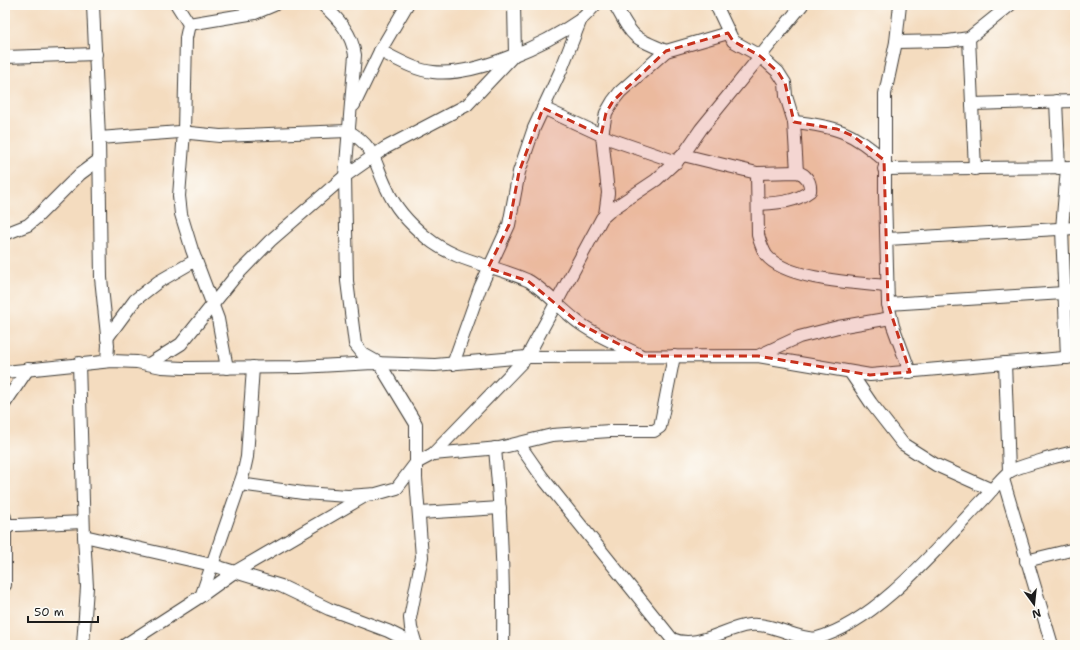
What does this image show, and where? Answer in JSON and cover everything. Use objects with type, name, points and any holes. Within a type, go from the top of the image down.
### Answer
[{"type":"street","points":[[93,5],[99,138],[101,278],[107,338],[107,361]]},
{"type":"street","points":[[177,5],[189,24],[186,38],[184,132],[180,202],[181,214],[220,329],[227,368]]},
{"type":"street","points":[[189,24],[255,13],[274,5]]},
{"type":"street","points":[[323,5],[345,28],[354,47],[355,62],[349,113],[345,176],[347,281],[354,337],[359,350],[379,363],[416,424],[416,463],[422,557],[410,618],[416,645]]},
{"type":"street","points":[[349,113],[380,51],[406,5]]},
{"type":"street","points":[[149,364],[178,346],[213,306],[234,278],[270,241],[345,176],[374,156],[422,127],[467,105],[515,54],[514,5]]},
{"type":"street","points":[[380,51],[422,70],[443,72],[478,67],[515,54],[581,19],[595,5]]},
{"type":"street","points":[[615,5],[635,38],[666,51]]},
{"type":"street","points":[[716,5],[733,41],[760,56],[778,72],[785,83],[786,96],[794,122],[797,172]]},
{"type":"street","points":[[240,484],[303,493],[348,496],[368,494],[397,488],[416,463],[433,454],[527,357],[582,253],[606,215],[656,180],[680,158],[701,129],[802,5]]},
{"type":"street","points":[[900,5],[896,42],[886,94],[884,165],[888,239],[887,286],[888,304],[891,318],[910,372]]},
{"type":"street","points":[[896,42],[948,41],[969,38],[1010,5]]},
{"type":"street","points":[[453,364],[488,268],[509,225],[519,172],[534,128],[562,70],[581,19]]},
{"type":"street","points":[[606,215],[608,193],[602,135],[606,113],[613,101],[620,92],[666,51],[728,33]]},
{"type":"street","points":[[969,38],[975,169]]},
{"type":"street","points":[[5,57],[96,54]]},
{"type":"street","points":[[972,104],[1075,100]]},
{"type":"street","points":[[5,372],[107,361],[132,362],[177,368],[227,368],[379,363],[435,365],[527,357],[758,356],[814,364],[870,376],[1071,357],[1064,293],[1062,229],[1067,168],[1056,101]]},
{"type":"street","points":[[543,108],[602,135],[680,158],[757,173],[797,172],[803,173],[806,176],[810,191],[790,201],[758,204]]},
{"type":"street","points":[[794,122],[837,129],[863,142],[884,165],[975,169],[1067,168]]},
{"type":"street","points":[[99,138],[184,132],[220,136],[348,131],[362,140],[374,156],[387,189],[411,224],[440,248],[488,268],[528,281],[583,326],[642,356]]},
{"type":"street","points":[[5,234],[28,225],[35,220],[80,174],[99,160]]},
{"type":"street","points":[[757,173],[760,244],[767,256],[791,272],[838,281],[887,286]]},
{"type":"street","points":[[888,239],[1075,228]]},
{"type":"street","points":[[107,338],[135,300],[158,282],[196,260]]},
{"type":"street","points":[[888,304],[1064,293]]},
{"type":"street","points":[[758,356],[799,337],[838,327],[891,318]]},
{"type":"street","points":[[433,454],[495,448],[519,444],[552,435],[610,431],[650,432],[657,430],[660,427],[674,356]]},
{"type":"street","points":[[79,363],[83,522],[87,605],[83,645]]},
{"type":"street","points":[[1005,363],[1006,475],[1026,561],[1052,645]]},
{"type":"street","points":[[201,596],[240,484],[247,457],[254,367]]},
{"type":"street","points":[[5,403],[28,369]]},
{"type":"street","points":[[850,372],[871,404],[903,444],[936,465],[992,490]]},
{"type":"street","points":[[519,444],[542,477],[672,639],[682,644],[706,640],[735,627],[752,624],[771,626],[803,637],[814,639],[833,633],[864,616],[921,566],[1006,475],[1075,452]]},
{"type":"street","points":[[495,448],[500,508],[504,598],[503,645]]},
{"type":"street","points":[[125,645],[201,596],[233,573],[368,494]]},
{"type":"street","points":[[420,513],[500,508]]},
{"type":"street","points":[[5,585],[5,525],[83,522]]},
{"type":"street","points":[[84,536],[212,565],[233,573],[286,588],[329,609],[388,631],[416,645]]},
{"type":"street","points":[[1026,561],[1075,549]]},
{"type":"highlighted area","points":[[728,33],[733,41],[760,56],[778,72],[785,83],[794,122],[837,129],[853,136],[884,160],[888,304],[910,372],[870,375],[758,356],[642,356],[580,324],[528,281],[488,268],[509,225],[519,172],[543,108],[601,135],[606,113],[613,101],[666,51]]}]
